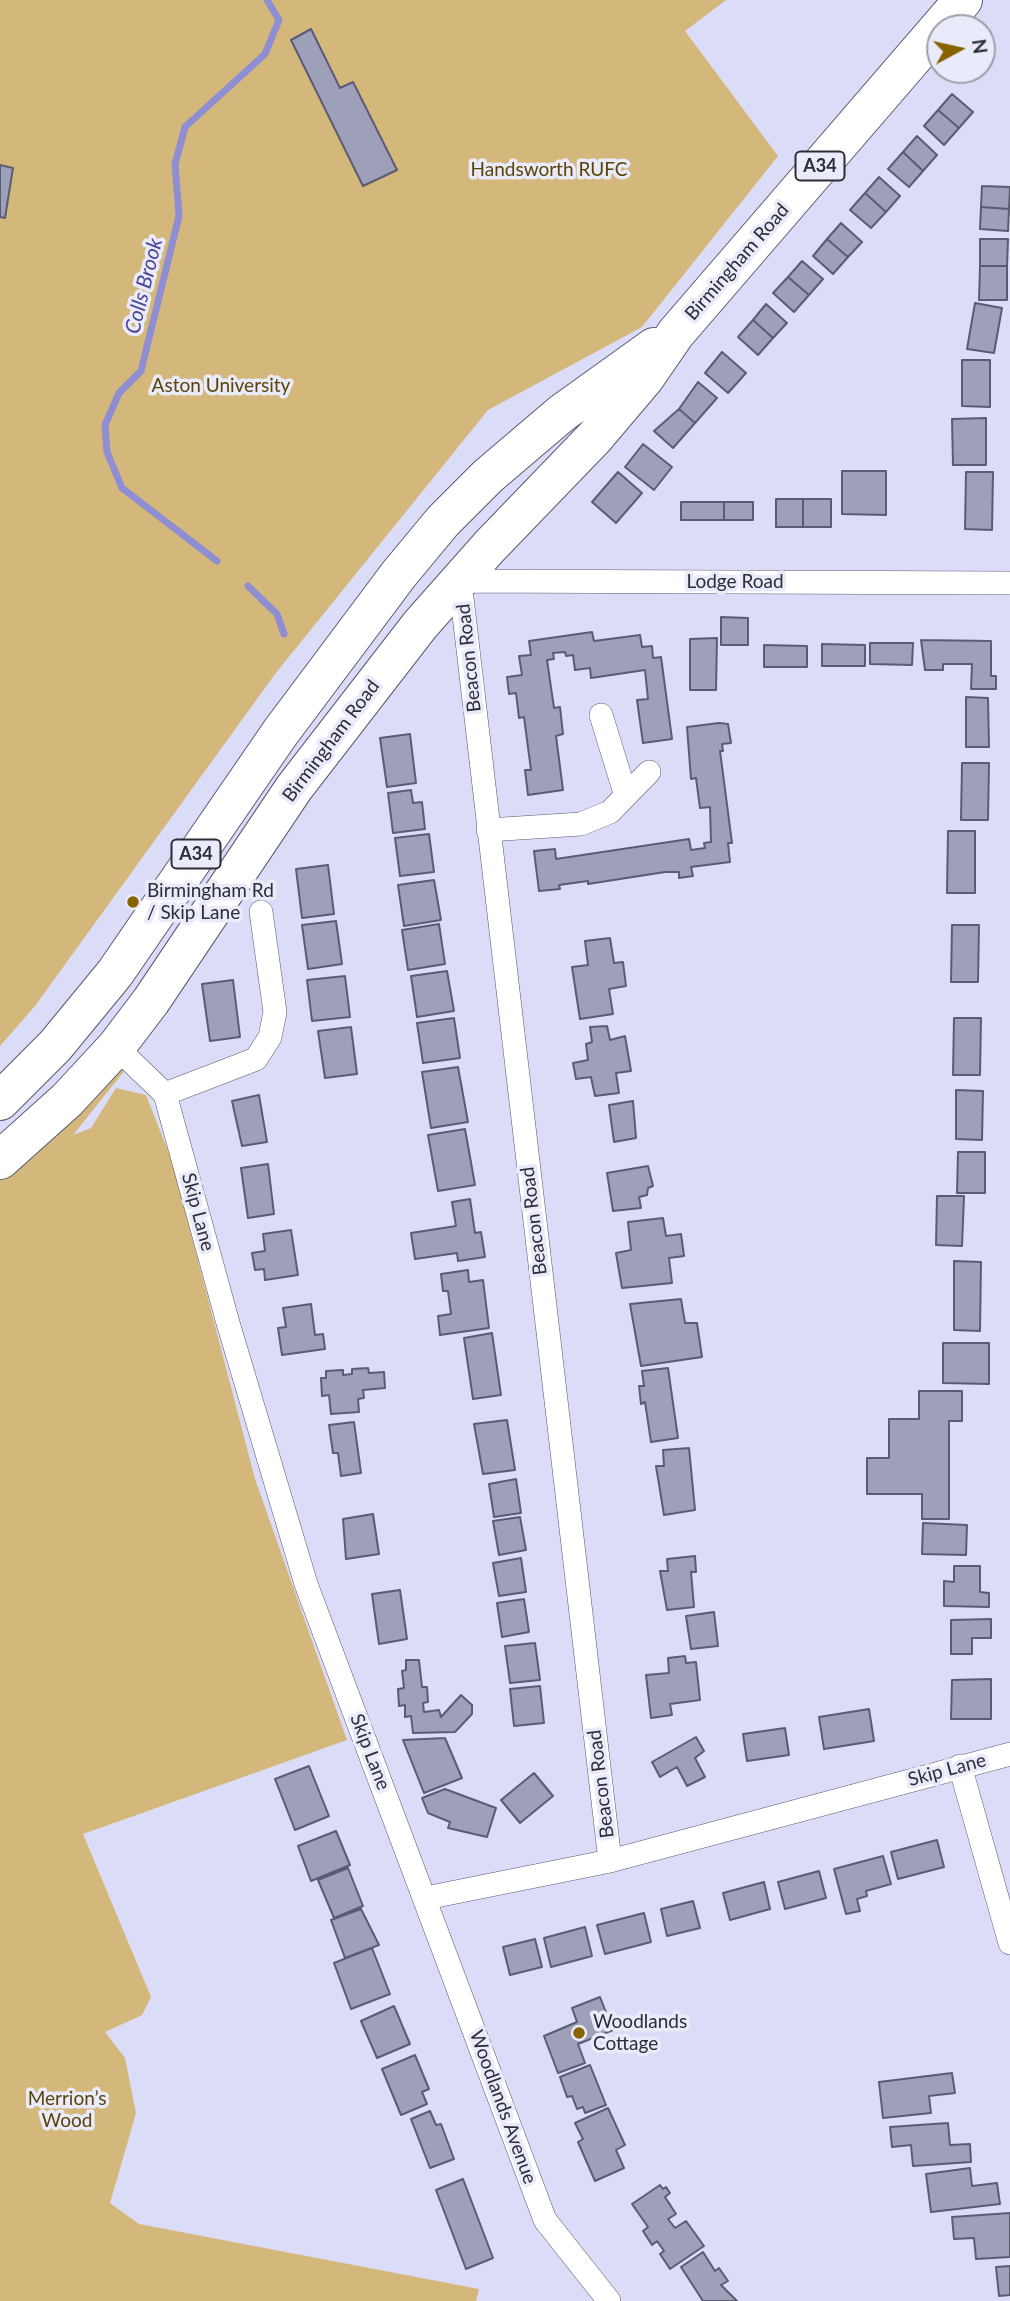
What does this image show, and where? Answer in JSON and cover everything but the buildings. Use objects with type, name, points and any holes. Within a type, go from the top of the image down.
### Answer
[{"type":"highway","name":"Birmingham Road","points":[[0,1160],[67,1100],[116,1046],[151,1001],[294,788],[420,625],[495,541],[595,437],[645,378],[676,333],[963,0]]},
{"type":"highway","name":"Birmingham Road","points":[[0,1101],[55,1046],[115,973],[280,733],[381,598],[451,514],[488,476],[562,413],[631,361],[676,333]]},
{"type":"highway","points":[[451,514],[495,541]]},
{"type":"highway","points":[[381,598],[420,625]]},
{"type":"street","name":"Lodge Road","points":[[460,581],[1010,583]]},
{"type":"street","name":"Beacon Road","points":[[460,581],[610,1861]]},
{"type":"street","points":[[602,714],[625,793]]},
{"type":"street","points":[[488,830],[581,824],[610,812],[625,793],[649,772]]},
{"type":"street","points":[[116,1046],[165,1094],[256,1059],[270,1037],[275,1012],[261,912]]},
{"type":"street","name":"Skip Lane","points":[[165,1094],[228,1323],[306,1584],[426,1898],[610,1861],[1010,1754]]},
{"type":"street","points":[[960,1766],[1010,1942]]},
{"type":"street","name":"Woodlands Avenue","points":[[426,1898],[545,2220],[609,2301]]},
{"type":"green space","name":"Aston University","points":[[0,0],[726,0],[685,31],[778,156],[642,327],[488,410],[275,674],[35,1006],[0,1046]]},
{"type":"green space","name":"Merrion’s Wood","points":[[133,1060],[73,1135],[91,1128],[116,1088],[146,1095],[172,1161],[255,1479],[347,1740],[83,1834],[151,1997],[142,2015],[105,2032],[125,2058],[136,2113],[110,2203],[139,2224],[479,2289],[476,2301],[0,2301],[0,1169]]},
{"type":"waterway","name":"Colls Brook","points":[[217,561],[122,488],[107,452],[105,425],[119,393],[141,371],[179,216],[175,164],[185,127],[265,54],[279,20],[267,0]]},
{"type":"waterway","name":"Colls Brook","points":[[248,586],[277,614],[284,634]]},
{"type":"place","name":"Birmingham Rd / Skip Lane","points":[[133,902]]},
{"type":"place","name":"Woodlands Cottage","points":[[579,2033]]},
{"type":"park label","name":"Handsworth RUFC","points":[[549,170]]}]
